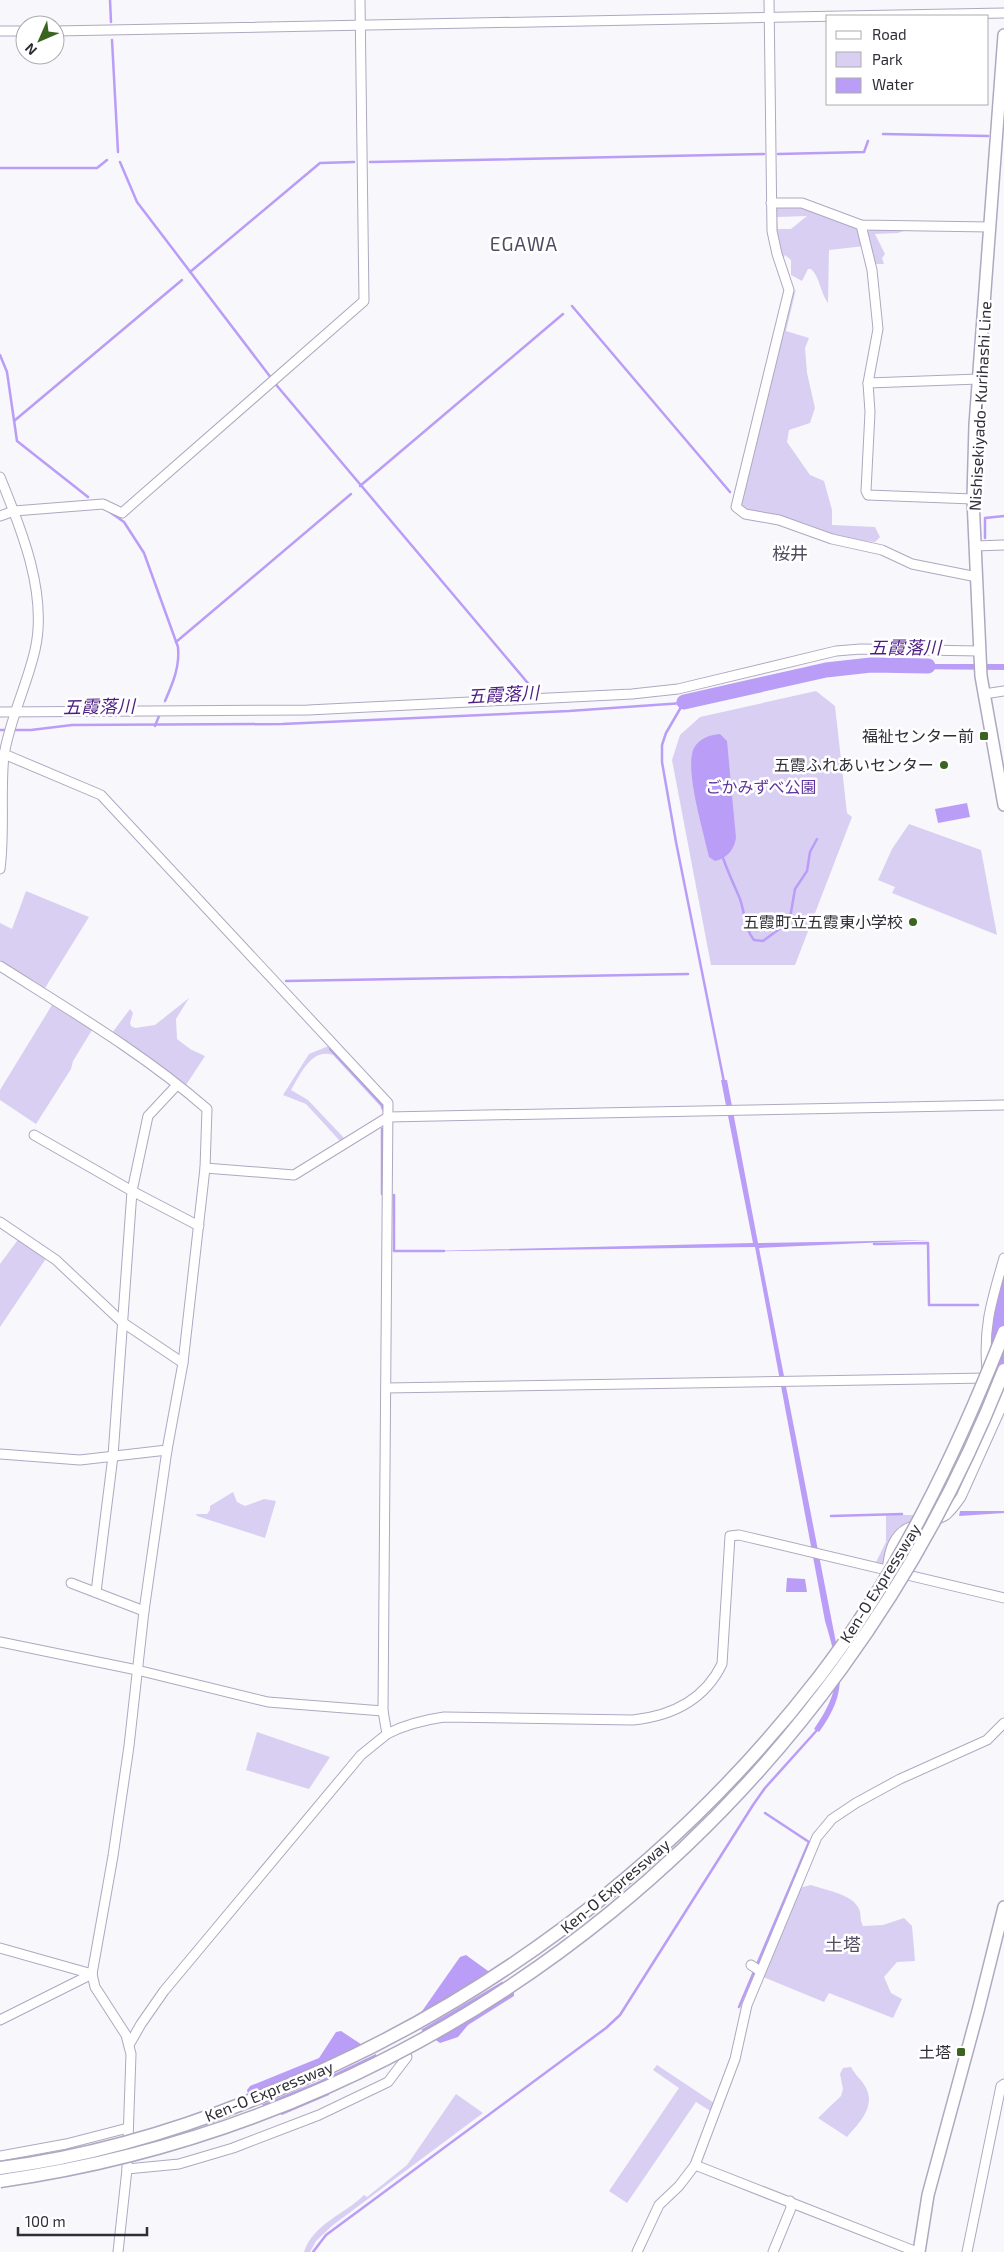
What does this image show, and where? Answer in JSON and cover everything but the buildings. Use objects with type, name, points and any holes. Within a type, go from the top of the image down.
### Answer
[{"type":"highway","name":"Ken-O Expressway","points":[[0,2168],[83,2152],[156,2134],[219,2113],[296,2083],[360,2054],[429,2017],[492,1979],[558,1934],[616,1888],[670,1841],[748,1762],[820,1675],[863,1613],[906,1543],[941,1479],[974,1408],[1004,1332]]},
{"type":"highway","name":"Ken-O Expressway","points":[[0,2181],[100,2162],[168,2145],[240,2121],[367,2068],[438,2031],[501,1993],[569,1947],[674,1859],[718,1816],[794,1731],[830,1684],[876,1620],[918,1552],[953,1486],[1004,1375]]},
{"type":"main road","name":"Nishisekiyado-Kurihashi Line","points":[[1004,35],[979,380],[973,499],[981,676],[1004,805]]},
{"type":"main road","points":[[918,2252],[928,2195],[1004,1907]]},
{"type":"street","points":[[0,516],[14,511],[103,504],[122,513],[361,305],[366,298],[360,0]]},
{"type":"street","points":[[768,0],[771,203],[774,239],[789,290],[736,507],[744,514],[779,520],[832,539],[882,550],[912,564],[977,577]]},
{"type":"street","points":[[886,15],[1004,13]]},
{"type":"street","points":[[65,31],[826,16]]},
{"type":"street","points":[[0,32],[15,31]]},
{"type":"street","points":[[771,203],[802,203],[861,225],[990,227]]},
{"type":"street","points":[[861,225],[872,270],[878,329],[868,383],[870,412],[866,491],[868,495],[973,499]]},
{"type":"street","points":[[868,383],[979,380]]},
{"type":"street","points":[[0,478],[14,511],[33,574],[39,622],[36,649],[14,715],[4,754],[0,868]]},
{"type":"street","points":[[975,546],[1004,546]]},
{"type":"street","points":[[0,712],[14,715],[308,710],[632,694],[678,689],[836,651],[861,649],[980,653]]},
{"type":"street","points":[[984,694],[1004,691]]},
{"type":"street","points":[[4,754],[101,795],[388,1103],[383,1711],[387,1734]]},
{"type":"street","points":[[0,966],[112,1037],[207,1109],[205,1168],[183,1363],[167,1450],[144,1611],[130,1746],[92,1974],[95,1987],[118,2021],[131,2054],[127,2169],[118,2252]]},
{"type":"street","points":[[96,1592],[113,1456],[132,1191],[148,1116],[177,1085]]},
{"type":"street","points":[[205,1168],[294,1175],[388,1117],[1004,1105]]},
{"type":"street","points":[[34,1135],[132,1191],[199,1226]]},
{"type":"street","points":[[0,1222],[56,1260],[122,1322],[183,1363]]},
{"type":"street","points":[[988,1378],[985,1344],[987,1323],[1004,1258]]},
{"type":"street","points":[[386,1388],[988,1378],[1004,1375],[1001,1408],[953,1509],[944,1516],[915,1524],[904,1530],[892,1546],[887,1571]]},
{"type":"street","points":[[0,1454],[80,1460],[167,1450]]},
{"type":"street","points":[[129,2045],[164,1991],[361,1756],[387,1734],[410,1724],[444,1717],[633,1720],[656,1718],[687,1704],[700,1693],[717,1675],[722,1664],[730,1536],[739,1535],[1004,1598]]},
{"type":"street","points":[[71,1583],[144,1611]]},
{"type":"street","points":[[0,1642],[137,1670],[268,1702],[383,1711]]},
{"type":"street","points":[[637,2252],[658,2204],[679,2186],[695,2165],[735,2059],[747,2005],[817,1837],[832,1819],[900,1779],[987,1740],[1004,1723]]},
{"type":"street","points":[[0,1948],[92,1974]]},
{"type":"street","points":[[751,1965],[760,1971]]},
{"type":"street","points":[[0,2020],[92,1974]]},
{"type":"street","points":[[127,2169],[179,2164],[233,2148],[319,2115],[388,2082],[407,2058]]},
{"type":"street","points":[[967,2252],[1001,2086],[1004,2084]]},
{"type":"street","points":[[0,2156],[66,2144],[128,2128]]},
{"type":"street","points":[[695,2165],[918,2252]]},
{"type":"street","points":[[773,2252],[791,2208],[790,2201]]},
{"type":"green space","points":[[779,206],[798,206],[855,227],[860,232],[865,246],[829,250],[828,303],[811,269],[808,269],[802,281],[791,275],[791,260],[785,255],[782,262],[774,229],[774,210]],"holes":[[[807,216],[791,229],[778,229],[777,217]]]},
{"type":"green space","points":[[874,228],[909,229],[898,233],[875,234],[885,254],[882,258],[884,264],[873,264],[867,232]]},
{"type":"green space","points":[[796,289],[786,331],[809,338],[805,348],[807,373],[815,408],[810,423],[789,430],[787,442],[810,475],[824,481],[832,510],[832,525],[875,527],[880,537],[875,542],[846,539],[804,523],[751,514],[741,503],[791,297]]},
{"type":"green space","name":"ごかみずべ公園","points":[[816,691],[835,706],[847,813],[852,817],[795,965],[711,965],[672,760],[680,735],[700,717]]},
{"type":"green space","points":[[909,824],[981,850],[997,935],[892,893],[895,887],[878,880],[892,849]]},
{"type":"green space","points":[[26,891],[89,917],[45,988],[0,960],[0,923],[12,929]]},
{"type":"green space","points":[[189,998],[176,1019],[177,1039],[190,1049],[205,1056],[186,1085],[112,1033],[130,1009],[133,1013],[131,1026],[135,1028],[155,1025]]},
{"type":"green space","points":[[52,1005],[92,1030],[73,1061],[71,1069],[36,1124],[0,1100],[0,1090]]},
{"type":"green space","points":[[331,1045],[384,1103],[385,1110],[383,1112],[380,1106],[333,1055],[319,1055],[313,1059],[303,1070],[291,1090],[308,1100],[344,1138],[340,1141],[306,1104],[283,1095],[309,1054]]},
{"type":"green space","points":[[20,1237],[45,1256],[45,1260],[0,1327],[0,1264]]},
{"type":"green space","points":[[233,1492],[237,1502],[245,1506],[264,1499],[276,1501],[265,1538],[197,1516],[196,1514],[207,1514],[210,1506]]},
{"type":"green space","points":[[886,1515],[916,1515],[894,1537],[884,1564],[876,1562],[886,1542]]},
{"type":"green space","points":[[257,1732],[330,1757],[309,1789],[246,1770]]},
{"type":"green space","points":[[811,1885],[850,1899],[859,1909],[863,1926],[883,1925],[904,1918],[912,1926],[915,1961],[897,1962],[884,1977],[891,1993],[902,1999],[893,2018],[829,1993],[824,2002],[761,1976],[799,1888]]},
{"type":"green space","points":[[657,2065],[714,2103],[712,2112],[696,2102],[627,2203],[609,2191],[679,2088],[653,2070]]},
{"type":"green space","points":[[851,2067],[865,2086],[869,2100],[865,2114],[847,2137],[818,2118],[841,2096],[843,2089],[840,2074],[843,2068]]},
{"type":"green space","points":[[456,2094],[483,2113],[333,2225],[316,2241],[310,2252],[304,2252],[314,2234],[330,2220],[364,2195],[367,2197],[407,2165]]},
{"type":"water","points":[[909,664],[1004,664],[1004,670],[908,669]]},
{"type":"water","points":[[720,734],[727,741],[736,838],[734,846],[729,853],[715,861],[709,857],[691,769],[694,748],[702,739]]},
{"type":"water","points":[[967,803],[970,817],[938,823],[935,809]]},
{"type":"water","points":[[721,1080],[727,1080],[758,1243],[929,1240],[759,1248],[839,1658],[840,1679],[837,1697],[830,1714],[819,1732],[814,1729],[830,1701],[834,1689],[835,1665],[825,1621],[755,1247],[391,1252],[753,1243]]},
{"type":"water","points":[[1004,1273],[1004,1370],[999,1372],[988,1347],[994,1306]]},
{"type":"water","points":[[960,1511],[1004,1511],[1004,1513],[959,1516]]},
{"type":"water","points":[[787,1578],[805,1579],[807,1592],[786,1592]]},
{"type":"water","points":[[466,1955],[514,1990],[514,1996],[468,2025],[458,2037],[440,2043],[413,2024],[460,1957]]},
{"type":"water","points":[[341,2031],[376,2054],[377,2059],[366,2075],[346,2077],[330,2088],[329,2095],[282,2115],[249,2098],[247,2090],[250,2086],[319,2058],[336,2032]]},
{"type":"pier","points":[[493,1971],[505,1980],[419,2031],[412,2026]]},
{"type":"pier","points":[[366,2044],[378,2053],[317,2082],[258,2106],[248,2100]]},
{"type":"waterway","points":[[110,0],[111,22]]},
{"type":"waterway","points":[[112,40],[118,152]]},
{"type":"waterway","points":[[883,134],[988,136]]},
{"type":"waterway","points":[[778,154],[864,152],[868,141]]},
{"type":"waterway","points":[[370,162],[764,154]]},
{"type":"waterway","points":[[0,168],[97,168],[107,160]]},
{"type":"waterway","points":[[120,162],[137,202],[278,387],[532,688],[532,691]]},
{"type":"waterway","points":[[190,272],[320,163],[354,162]]},
{"type":"waterway","points":[[14,421],[182,280]]},
{"type":"waterway","points":[[572,306],[730,492]]},
{"type":"waterway","points":[[360,486],[563,314]]},
{"type":"waterway","points":[[0,355],[7,372],[17,441],[88,497]]},
{"type":"waterway","points":[[176,642],[351,494]]},
{"type":"waterway","points":[[107,510],[124,522],[144,553],[178,647],[177,668],[165,701]]},
{"type":"waterway","points":[[985,538],[985,518],[1004,516]]},
{"type":"waterway","name":"五霞落川","points":[[684,702],[826,670],[871,665],[928,666]]},
{"type":"waterway","points":[[684,702],[666,733],[662,745],[662,762],[724,1082]]},
{"type":"waterway","name":"五霞落川","points":[[0,730],[31,730],[72,725],[282,724],[569,711],[683,703]]},
{"type":"waterway","name":"五霞落川","points":[[155,726],[159,716]]},
{"type":"waterway","points":[[723,858],[740,899],[748,930],[754,940],[763,941],[786,924],[790,918],[795,889],[807,871],[810,852],[817,839]]},
{"type":"waterway","points":[[286,981],[688,974]]},
{"type":"waterway","points":[[330,1049],[382,1105],[383,1109]]},
{"type":"waterway","points":[[382,1129],[382,1194]]},
{"type":"waterway","points":[[394,1195],[394,1251],[444,1251]]},
{"type":"waterway","points":[[874,1244],[928,1243],[929,1305],[978,1305]]},
{"type":"waterway","points":[[831,1516],[902,1514]]},
{"type":"waterway","points":[[313,2252],[326,2235],[606,2028],[620,2015],[753,1805],[765,1788],[818,1729]]},
{"type":"waterway","points":[[739,2007],[809,1842],[765,1813]]},
{"type":"place","name":"福祉センター前","points":[[984,736]]},
{"type":"place","name":"五霞ふれあいセンター","points":[[944,765]]},
{"type":"place","name":"五霞町立五霞東小学校","points":[[913,922]]},
{"type":"place","name":"土塔","points":[[961,2052]]},
{"type":"district","name":"EGAWA","points":[[524,244]]},
{"type":"district","name":"桜井","points":[[790,554]]},
{"type":"district","name":"土塔","points":[[843,1945]]}]
